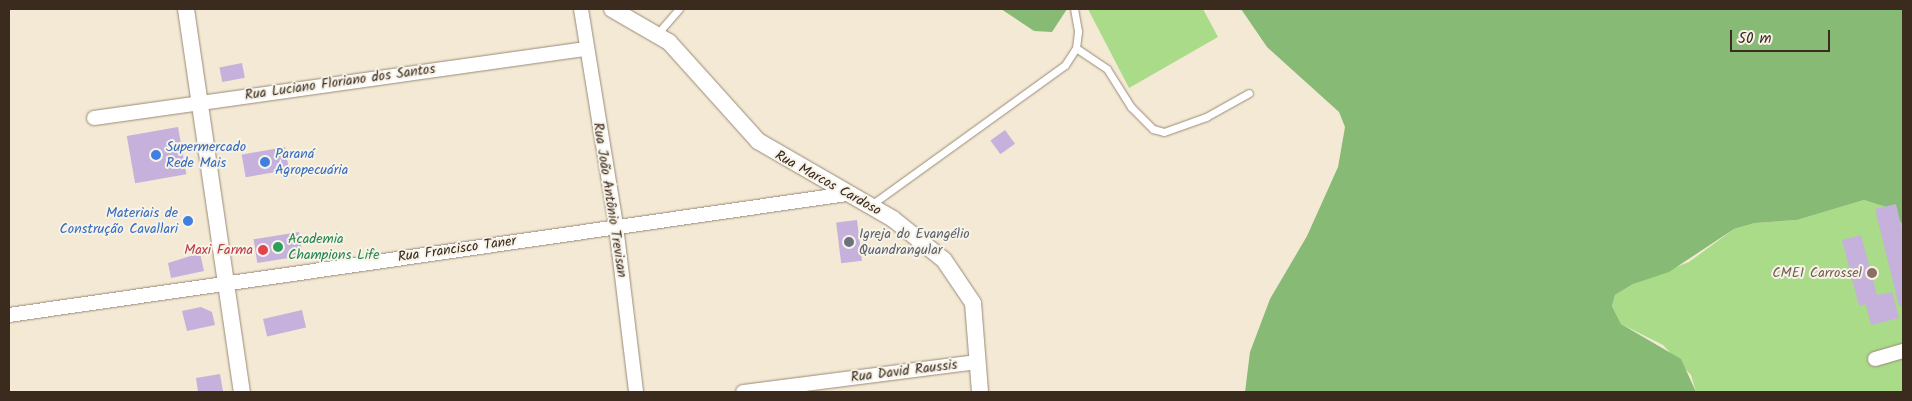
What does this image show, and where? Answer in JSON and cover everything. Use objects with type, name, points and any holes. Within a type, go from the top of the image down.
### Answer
[{"type":"street","points":[[186,9],[242,392]]},
{"type":"street","name":"Rua João Antônio Trevisan","points":[[581,9],[616,226],[636,392]]},
{"type":"street","name":"Rua Marcos Cardoso","points":[[612,9],[658,33],[753,137],[870,206],[931,247],[965,287],[975,314],[976,362],[980,392]]},
{"type":"street","name":"Rua Luciano Floriano dos Santos","points":[[94,118],[198,101],[586,49]]},
{"type":"street","name":"Rua Francisco Taner","points":[[9,315],[225,281],[847,194]]},
{"type":"street","points":[[1875,359],[1903,351]]},
{"type":"street","name":"Rua David Raussis","points":[[743,392],[976,362]]},
{"type":"lane","points":[[658,33],[679,9]]},
{"type":"lane","points":[[870,206],[915,169],[1046,80],[1065,65],[1076,48],[1074,9]]},
{"type":"lane","points":[[1076,48],[1107,69],[1131,107],[1153,130],[1164,132],[1206,117],[1249,93]]},
{"type":"green space","points":[[1001,9],[1067,9],[1052,32],[1034,31]]},
{"type":"green space","points":[[1088,9],[1203,9],[1218,37],[1129,88]]},
{"type":"green space","points":[[1241,9],[1903,9],[1903,225],[1889,208],[1864,200],[1797,220],[1755,223],[1734,229],[1669,272],[1633,284],[1615,295],[1612,306],[1621,324],[1681,359],[1696,392],[1245,392],[1250,352],[1270,299],[1307,236],[1338,167],[1345,127],[1339,112],[1267,47]]},
{"type":"green space","points":[[1864,200],[1889,208],[1903,225],[1903,392],[1696,392],[1691,375],[1663,345],[1621,324],[1612,306],[1615,295],[1633,284],[1689,262],[1734,229],[1755,223],[1797,220]]},
{"type":"building","points":[[242,63],[245,78],[222,82],[219,67]]},
{"type":"building","name":"Supermercado Rede Mais","points":[[178,127],[186,174],[135,183],[127,136]]},
{"type":"building","points":[[1005,130],[1015,144],[1000,154],[990,141]]},
{"type":"building","name":"Paraná Agropecuária","points":[[285,147],[289,170],[246,177],[242,155]]},
{"type":"building","points":[[1896,204],[1903,234],[1903,306],[1899,306],[1875,209]]},
{"type":"building","name":"Igreja do Evangélio Quandrangular","points":[[857,220],[862,261],[841,263],[836,223]]},
{"type":"building","name":"Academia Champions Life","points":[[299,232],[303,256],[257,263],[254,239]]},
{"type":"building","points":[[1861,235],[1877,295],[1892,292],[1899,318],[1871,325],[1866,304],[1859,306],[1842,240]]},
{"type":"building","points":[[200,253],[204,271],[171,278],[168,263]]},
{"type":"building","points":[[201,307],[212,312],[215,325],[187,331],[182,311]]},
{"type":"building","points":[[302,310],[306,328],[267,337],[263,319]]},
{"type":"building","points":[[220,374],[223,391],[198,392],[196,378]]},
{"type":"place","name":"Supermercado Rede Mais","points":[[156,155]]},
{"type":"place","name":"Paraná Agropecuária","points":[[265,162]]},
{"type":"place","name":"Materiais de Construção Cavallari","points":[[188,221]]},
{"type":"place","name":"Igreja do Evangélio Quandrangular","points":[[849,242]]},
{"type":"place","name":"Academia Champions Life","points":[[278,247]]},
{"type":"place","name":"Maxi Farma","points":[[263,250]]},
{"type":"place","name":"CMEI Carrossel","points":[[1872,273]]}]
